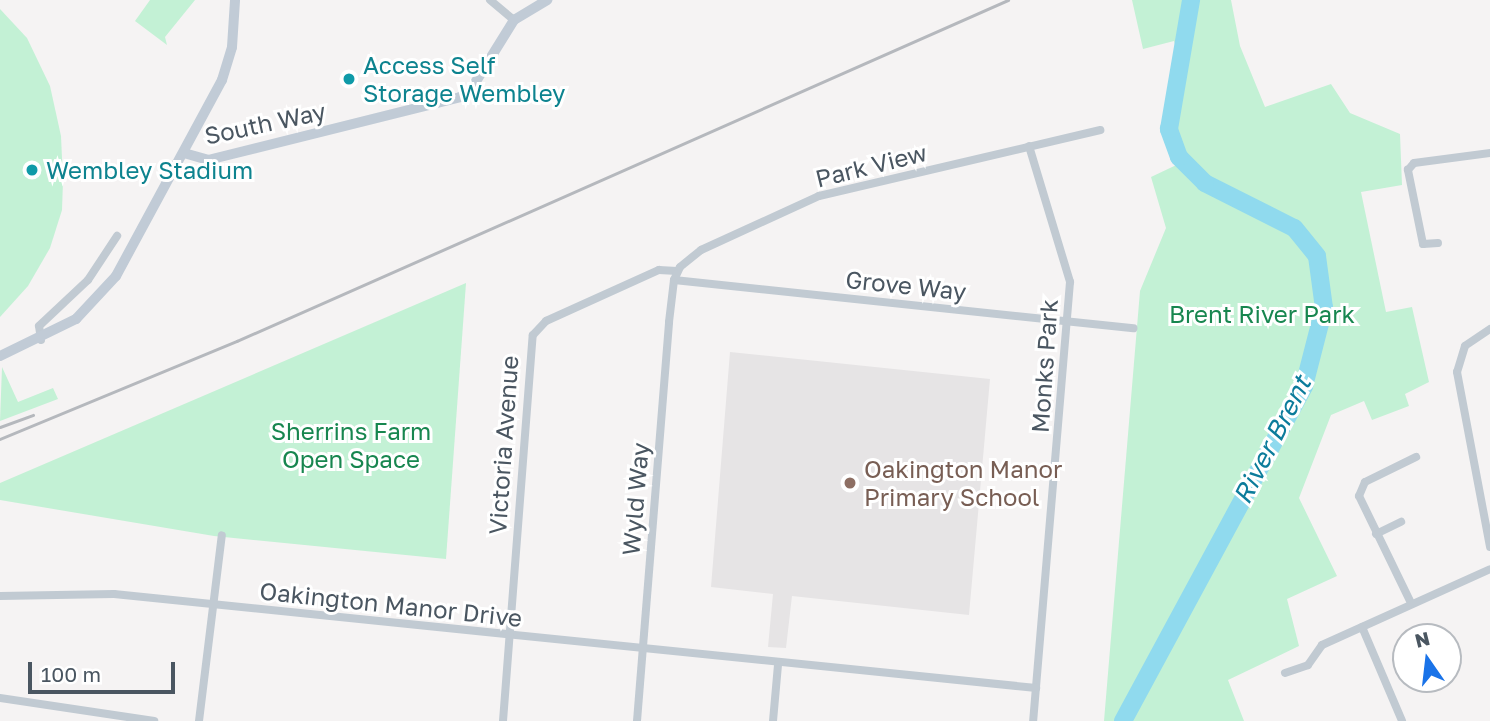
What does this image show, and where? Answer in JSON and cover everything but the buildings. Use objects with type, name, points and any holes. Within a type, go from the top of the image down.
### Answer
[{"type":"main road","points":[[184,153],[226,66],[235,0]]},
{"type":"main road","name":"South Way","points":[[0,356],[41,340],[76,319],[104,293],[184,153],[208,160],[397,114],[470,92],[514,20],[547,0]]},
{"type":"street","points":[[490,0],[514,20]]},
{"type":"street","name":"Park View","points":[[677,271],[701,250],[819,196],[1100,130]]},
{"type":"street","name":"Monks Park","points":[[1029,146],[1067,266],[1070,321],[1033,721]]},
{"type":"street","points":[[1437,243],[1424,246],[1408,170],[1414,163],[1490,153]]},
{"type":"street","points":[[41,340],[39,326],[88,280],[117,236]]},
{"type":"street","name":"Victoria Avenue","points":[[503,721],[533,335],[546,321],[659,270],[677,271]]},
{"type":"street","points":[[674,281],[677,271]]},
{"type":"street","name":"Grove Way","points":[[674,281],[1134,328]]},
{"type":"street","name":"Wyld Way","points":[[637,721],[674,281]]},
{"type":"street","points":[[1490,329],[1465,346],[1457,372],[1490,547]]},
{"type":"street","points":[[1411,603],[1359,496],[1365,482],[1416,457]]},
{"type":"street","points":[[1376,534],[1401,522]]},
{"type":"street","points":[[199,721],[222,535]]},
{"type":"street","points":[[1285,673],[1308,665],[1322,645],[1490,569]]},
{"type":"street","name":"Oakington Manor Drive","points":[[0,596],[114,594],[778,665],[1036,688]]},
{"type":"street","points":[[1362,628],[1402,721]]},
{"type":"street","points":[[773,721],[778,665]]},
{"type":"street","points":[[0,698],[153,721]]},
{"type":"shaded area","name":"Oakington Manor Primary School","points":[[730,352],[990,379],[969,615],[792,596],[786,648],[768,647],[773,594],[711,587]]},
{"type":"green space","points":[[150,0],[195,0],[165,37],[167,45],[135,21]]},
{"type":"green space","name":"Brent River Park","points":[[1132,0],[1231,0],[1240,46],[1265,107],[1331,84],[1350,113],[1400,134],[1402,185],[1361,192],[1386,312],[1412,307],[1429,382],[1405,394],[1409,406],[1372,420],[1364,401],[1331,415],[1299,498],[1337,576],[1287,599],[1299,646],[1228,680],[1244,721],[1104,721],[1140,291],[1166,228],[1151,177],[1189,159],[1173,126],[1182,67],[1174,41],[1143,49]]},
{"type":"green space","name":"Wembley Stadium","points":[[0,9],[27,38],[50,86],[61,136],[63,181],[62,210],[50,248],[28,286],[0,317]]},
{"type":"green space","name":"Sherrins Farm Open Space","points":[[466,283],[446,559],[214,536],[0,500],[0,483]]},
{"type":"green space","points":[[2,367],[18,402],[53,388],[58,399],[0,421]]},
{"type":"waterway","name":"River Brent","points":[[1123,721],[1304,386],[1324,308],[1317,256],[1294,228],[1205,183],[1179,157],[1169,129],[1191,0]]},
{"type":"railway","points":[[0,439],[237,341],[1008,0]]},
{"type":"railway","points":[[0,427],[33,415]]},
{"type":"place","name":"Access Self Storage Wembley","points":[[349,79]]},
{"type":"place","name":"Wembley Stadium","points":[[32,170]]},
{"type":"place","name":"Oakington Manor Primary School","points":[[850,483]]}]
